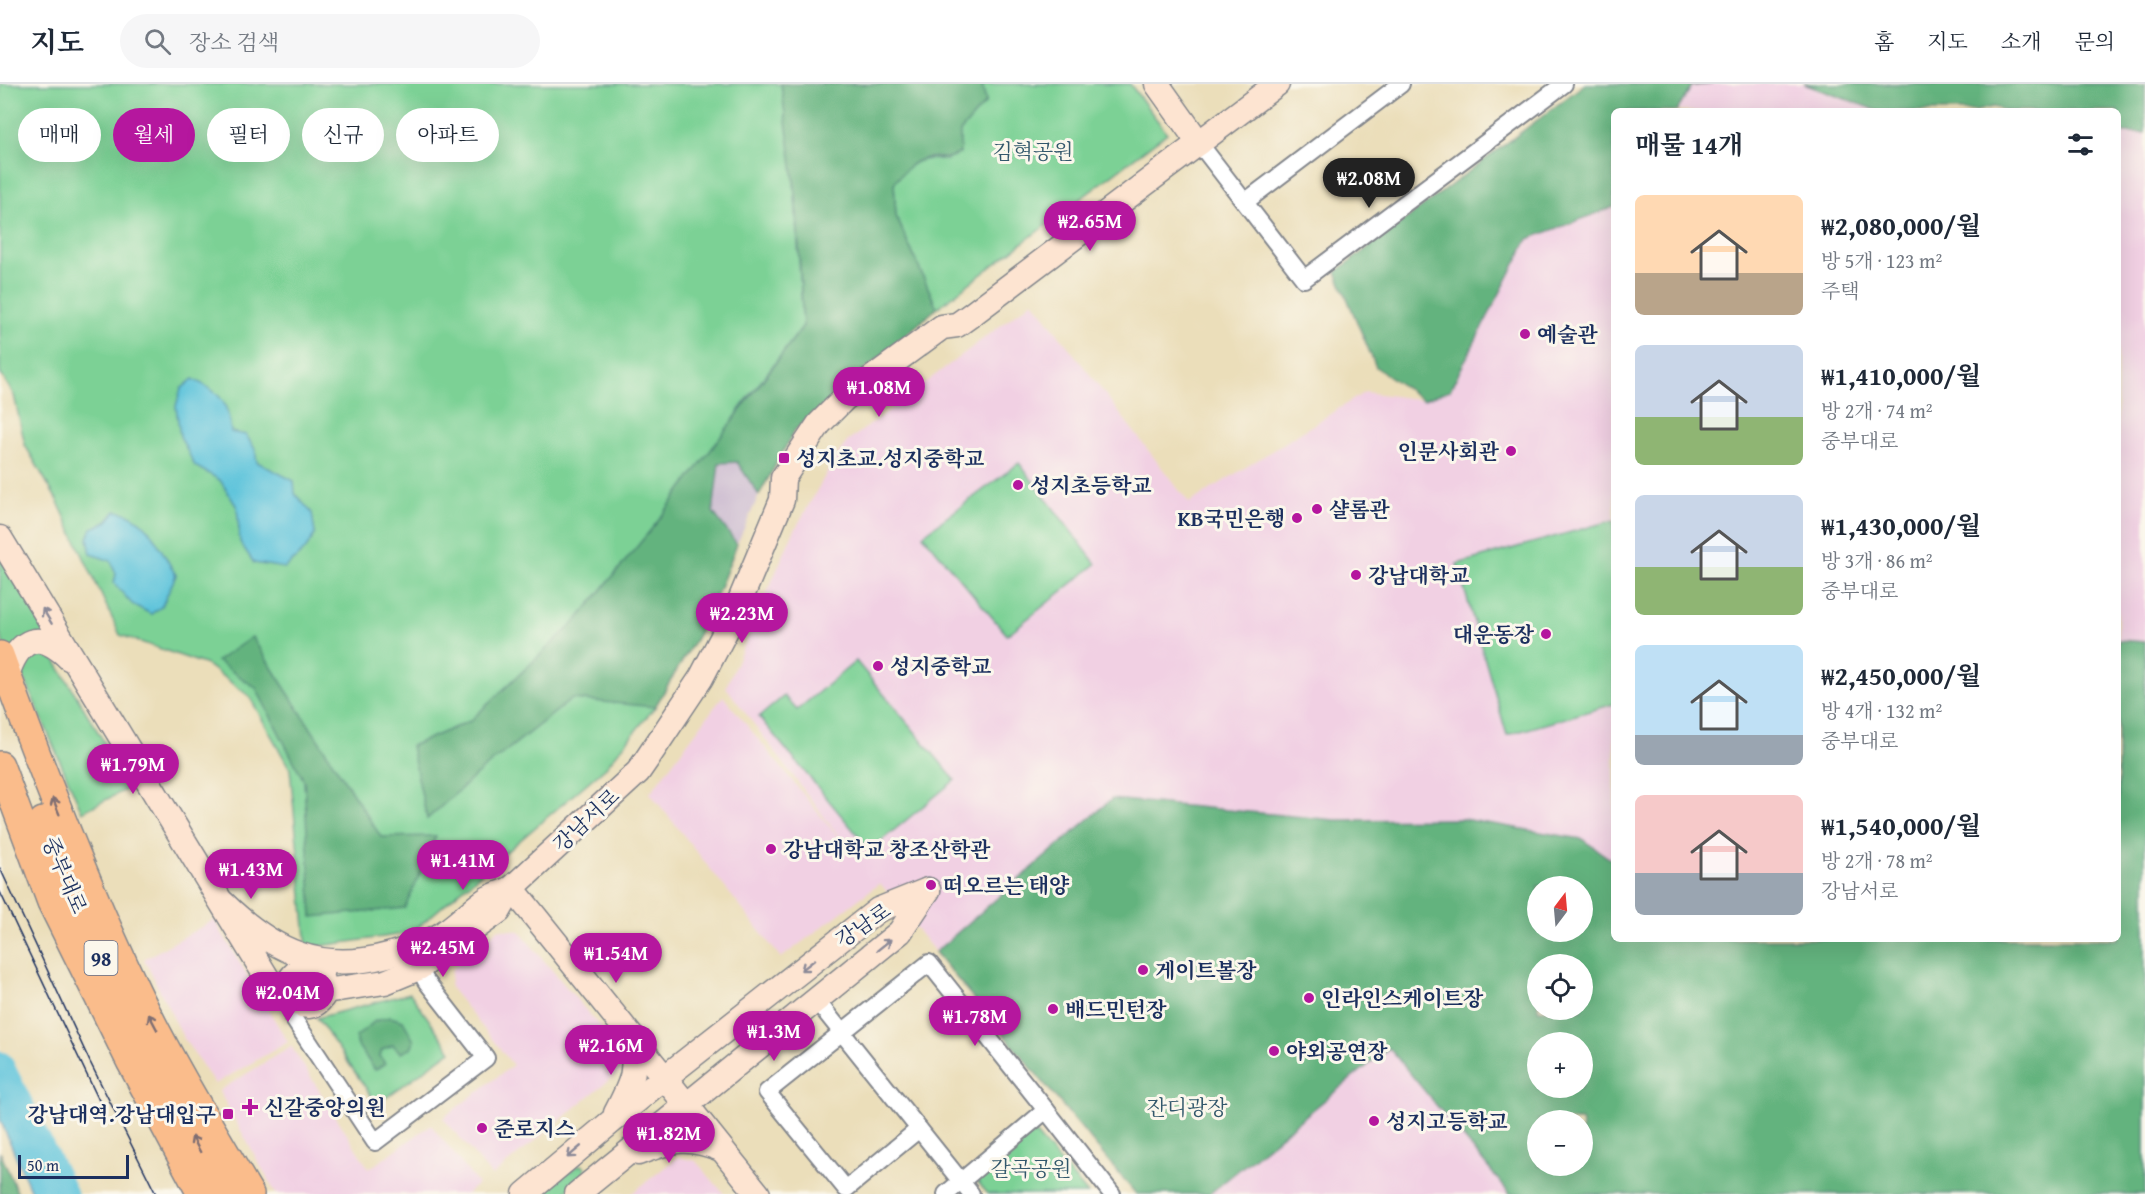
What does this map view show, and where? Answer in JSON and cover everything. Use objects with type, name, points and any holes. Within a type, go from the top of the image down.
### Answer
[{"type":"main road","points":[[4,665],[31,744],[81,867],[138,993],[250,1194]]},
{"type":"main road","name":"중부대로","points":[[0,711],[59,862],[120,1002],[202,1156],[226,1194]]},
{"type":"main road","name":"중부대로","points":[[0,765],[51,902],[131,1063],[201,1194]]},
{"type":"main road","points":[[0,813],[46,928],[180,1194]]},
{"type":"main road","points":[[167,1048],[201,1089],[260,1194]]},
{"type":"street","points":[[1157,84],[1199,143],[1304,279],[1564,84]]},
{"type":"street","name":"강남서로","points":[[512,888],[638,772],[701,678],[734,615],[782,500],[797,485],[824,442],[843,420],[950,338],[957,325],[1277,84]]},
{"type":"street","points":[[1245,202],[1401,84]]},
{"type":"street","points":[[0,538],[269,981],[299,1002],[319,1002],[316,978]]},
{"type":"street","points":[[4,665],[21,645],[31,641],[46,641],[59,649],[77,666]]},
{"type":"street","points":[[223,903],[248,927],[264,951],[316,978],[372,970],[410,957],[487,899],[512,888]]},
{"type":"street","points":[[299,1002],[288,985],[294,974],[316,978],[385,982],[419,968],[499,911],[512,888]]},
{"type":"street","points":[[512,888],[758,1194]]},
{"type":"street","name":"강남로","points":[[525,1194],[665,1077],[878,910],[928,890],[900,932],[578,1194]]},
{"type":"street","points":[[248,927],[298,955],[342,963],[395,953],[439,936]]},
{"type":"street","points":[[919,1130],[846,1189],[767,1092],[929,963],[1112,1194]]},
{"type":"street","points":[[299,1002],[293,1018],[375,1142],[486,1058],[426,981],[419,968]]},
{"type":"street","points":[[816,1000],[967,1188]]},
{"type":"street","points":[[612,1120],[631,1084],[635,1069],[636,1057],[629,1033]]},
{"type":"street","points":[[946,1194],[967,1188],[1046,1110]]},
{"type":"street","points":[[619,1160],[675,1140],[698,1140],[721,1149]]},
{"type":"shaded area","points":[[1804,84],[1870,108],[1679,108],[1692,86]]},
{"type":"shaded area","points":[[2121,133],[2145,133],[2145,642],[2121,640]]},
{"type":"shaded area","name":"강남대학교","points":[[1611,208],[1611,860],[1582,839],[1463,819],[1335,820],[1112,799],[935,952],[880,883],[781,958],[650,793],[723,696],[852,854],[726,687],[792,535],[835,458],[847,442],[1033,301],[1189,503],[1365,392],[1423,400],[1450,390],[1528,239]]},
{"type":"shaded area","points":[[737,461],[759,495],[737,544],[713,512],[719,463]]},
{"type":"shaded area","points":[[214,920],[288,1042],[215,1084],[183,1037],[144,959]]},
{"type":"shaded area","points":[[498,929],[519,931],[622,1053],[620,1071],[492,1176],[443,1118],[513,1065],[450,987],[452,969]]},
{"type":"shaded area","points":[[291,1046],[369,1169],[431,1125],[478,1184],[466,1194],[276,1194],[219,1091]]},
{"type":"shaded area","name":"성지고등학교","points":[[1389,1047],[1510,1194],[1209,1194]]},
{"type":"shaded area","points":[[678,1157],[696,1161],[724,1194],[631,1194]]},
{"type":"green space","points":[[0,84],[788,84],[803,326],[739,410],[680,555],[655,707],[606,767],[411,933],[307,948],[290,769],[249,696],[207,665],[120,635],[57,500],[25,445],[14,395],[0,373]]},
{"type":"green space","points":[[781,84],[982,84],[986,102],[960,132],[960,153],[946,158],[928,158],[918,161],[894,183],[896,216],[937,308],[795,430],[759,495],[737,462],[719,463],[713,512],[737,544],[708,618],[655,707],[572,699],[483,769],[427,819],[411,746],[470,721],[577,620],[658,521],[803,326],[796,195]]},
{"type":"green space","name":"김혁공원","points":[[982,84],[1130,84],[1167,133],[937,308],[896,216],[894,183],[916,162],[929,159],[947,160],[960,132],[986,102]]},
{"type":"green space","points":[[1585,84],[1712,84],[1692,86],[1679,108],[1611,108],[1611,208],[1528,239],[1450,390],[1423,400],[1376,367],[1336,272]]},
{"type":"green space","points":[[1804,84],[2145,84],[2145,133],[2121,133],[2121,108],[1870,108]]},
{"type":"green space","points":[[1019,463],[1096,564],[1007,635],[923,535]]},
{"type":"green space","name":"대운동장","points":[[1611,521],[1611,705],[1507,735],[1457,564]]},
{"type":"green space","points":[[0,547],[61,646],[7,654],[0,634]]},
{"type":"green space","points":[[252,637],[381,837],[436,836],[405,908],[312,917],[304,781],[256,688],[217,661]]},
{"type":"green space","name":"잔디광장","points":[[2121,640],[2145,642],[2145,1194],[1510,1194],[1389,1048],[1209,1194],[1136,1194],[935,952],[1112,799],[1335,820],[1463,819],[1582,839],[1611,860],[1611,942],[2121,942]]},
{"type":"green space","points":[[34,655],[44,655],[55,660],[131,787],[82,812],[22,673],[25,661]]},
{"type":"green space","points":[[856,661],[955,780],[870,850],[759,717],[784,696],[797,710]]},
{"type":"green space","points":[[410,993],[451,1051],[377,1104],[317,1018]]},
{"type":"green space","points":[[390,1017],[403,1021],[414,1041],[411,1048],[401,1053],[393,1045],[382,1050],[380,1056],[385,1064],[375,1070],[356,1043],[356,1037],[375,1021]]},
{"type":"green space","name":"갈곡공원","points":[[1034,1132],[1088,1194],[988,1194],[977,1181]]},
{"type":"green space","points":[[0,1152],[18,1194],[0,1194]]},
{"type":"green space","points":[[577,1166],[585,1167],[586,1176],[563,1194],[540,1194]]},
{"type":"water","points":[[193,379],[217,394],[228,413],[231,432],[246,435],[255,449],[257,462],[294,481],[295,494],[312,513],[315,534],[305,550],[285,568],[254,563],[240,542],[237,507],[220,480],[195,466],[180,436],[176,406],[181,389]]},
{"type":"water","points":[[116,511],[137,519],[145,526],[176,575],[162,606],[151,614],[132,604],[114,583],[116,574],[111,561],[91,554],[88,538],[92,528],[107,522]]},
{"type":"water","points":[[0,1060],[57,1194],[32,1194],[0,1119]]},
{"type":"waterway","points":[[0,1065],[64,1194]]},
{"type":"tram line","points":[[0,868],[90,1062],[156,1194]]},
{"type":"tram line","points":[[0,892],[104,1111]]},
{"type":"place","name":"예술관","points":[[1525,334]]},
{"type":"place","name":"인문사회관","points":[[1511,451]]},
{"type":"place","name":"성지초교.성지중학교","points":[[784,458]]},
{"type":"place","name":"성지초등학교","points":[[1018,485]]},
{"type":"place","name":"샬롬관","points":[[1317,509]]},
{"type":"place","name":"KB국민은행","points":[[1297,518]]},
{"type":"place","name":"강남대학교","points":[[1356,575]]},
{"type":"place","name":"대운동장","points":[[1546,634]]},
{"type":"place","name":"성지중학교","points":[[878,666]]},
{"type":"place","name":"강남대학교 창조산학관","points":[[771,849]]},
{"type":"place","name":"떠오르는 태양","points":[[931,885]]},
{"type":"place","name":"게이트볼장","points":[[1143,970]]},
{"type":"place","name":"인라인스케이트장","points":[[1309,998]]},
{"type":"place","name":"배드민턴장","points":[[1053,1009]]},
{"type":"place","name":"야외공연장","points":[[1274,1051]]},
{"type":"place","name":"신갈중앙의원","points":[[250,1107]]},
{"type":"place","name":"강남대역.강남대입구","points":[[228,1114]]},
{"type":"place","name":"성지고등학교","points":[[1374,1121]]},
{"type":"place","name":"준로지스","points":[[482,1128]]}]
